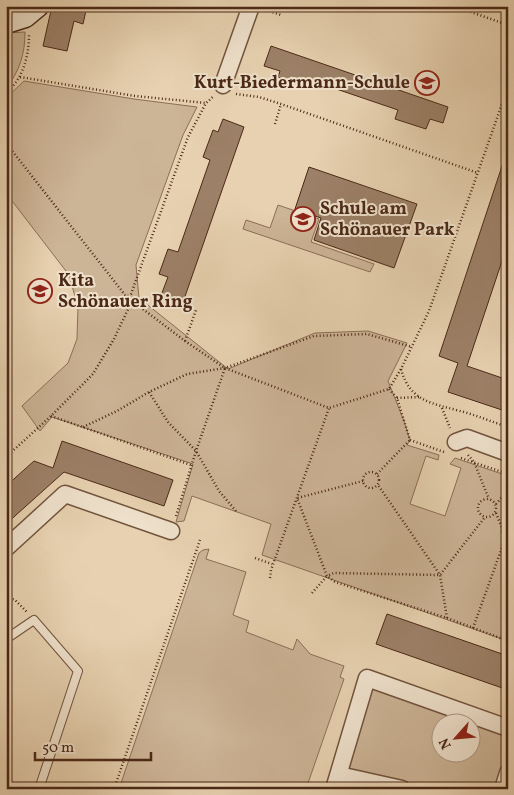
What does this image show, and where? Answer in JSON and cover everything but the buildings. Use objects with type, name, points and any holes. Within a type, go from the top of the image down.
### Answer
[{"type":"street","points":[[225,91],[257,8]]},
{"type":"street","points":[[456,442],[467,438],[508,453]]},
{"type":"street","points":[[6,548],[65,494],[171,531]]},
{"type":"street","points":[[402,789],[337,782],[367,678],[508,728]]},
{"type":"street","points":[[503,789],[508,773]]},
{"type":"lane","points":[[6,639],[34,620],[78,671],[39,789]]},
{"type":"path","points":[[454,6],[508,25]]},
{"type":"path","points":[[257,8],[281,15]]},
{"type":"path","points":[[6,93],[20,77],[29,49],[30,29],[23,15]]},
{"type":"path","points":[[20,77],[135,96],[206,104]]},
{"type":"path","points":[[131,303],[135,303],[224,368],[329,408],[389,389],[429,312],[508,87]]},
{"type":"path","points":[[128,296],[131,294],[188,137],[206,104],[225,91],[259,97],[281,104],[478,173]]},
{"type":"path","points":[[502,101],[508,103]]},
{"type":"path","points":[[275,124],[281,104]]},
{"type":"path","points":[[6,143],[125,295],[128,296],[131,303],[114,339],[93,374],[52,416],[6,457]]},
{"type":"path","points":[[185,341],[196,310]]},
{"type":"path","points":[[83,428],[149,392],[187,374],[224,368],[314,336],[368,334],[412,347]]},
{"type":"path","points":[[171,531],[224,368]]},
{"type":"path","points":[[401,369],[404,380],[419,397],[442,407],[459,410],[508,427]]},
{"type":"path","points":[[377,474],[410,440],[396,398],[389,389]]},
{"type":"path","points":[[149,392],[168,422],[196,450],[219,491],[236,511]]},
{"type":"path","points":[[396,398],[419,397]]},
{"type":"path","points":[[442,407],[456,442]]},
{"type":"path","points":[[270,578],[329,408]]},
{"type":"path","points":[[52,416],[191,465]]},
{"type":"path","points":[[474,462],[489,499],[496,504]]},
{"type":"path","points":[[363,481],[366,474],[370,472],[377,474]]},
{"type":"path","points":[[377,474],[379,478],[378,485],[440,575],[447,618]]},
{"type":"path","points":[[297,498],[363,481]]},
{"type":"path","points":[[363,481],[367,487],[371,488],[378,485]]},
{"type":"path","points":[[473,628],[508,532],[502,528],[496,513],[496,504],[508,490]]},
{"type":"path","points":[[297,498],[327,576],[335,582],[447,618],[508,641]]},
{"type":"path","points":[[485,518],[478,511],[478,506],[480,502],[489,499]]},
{"type":"path","points":[[440,575],[485,518],[496,513]]},
{"type":"path","points":[[114,789],[200,540]]},
{"type":"path","points":[[255,558],[273,565]]},
{"type":"path","points":[[312,593],[327,576],[334,573],[440,575]]},
{"type":"path","points":[[6,597],[15,600],[34,620]]},
{"type":"shaded area","points":[[25,32],[21,61],[15,75],[6,88],[6,33]]},
{"type":"shaded area","points":[[24,81],[197,107],[183,135],[136,265],[139,298],[228,369],[315,333],[368,331],[407,343],[388,381],[410,440],[407,445],[439,455],[438,460],[426,456],[410,504],[445,516],[461,468],[450,464],[455,458],[508,476],[508,512],[501,532],[508,535],[508,641],[262,555],[271,524],[192,496],[184,521],[176,522],[193,464],[52,417],[40,431],[22,406],[68,363],[77,339],[78,307],[69,275],[6,193],[6,98]]},
{"type":"shaded area","points":[[278,205],[319,219],[311,242],[374,264],[370,272],[243,229],[246,220],[270,228]]},
{"type":"shaded area","points":[[209,549],[206,559],[246,572],[233,615],[249,621],[246,632],[293,650],[297,639],[310,654],[344,666],[340,677],[344,679],[306,789],[119,789],[199,553]]},
{"type":"shaded area","points":[[367,678],[463,712],[432,712],[432,762],[482,762],[482,719],[508,728],[508,773],[503,789],[402,789],[339,775]]},
{"type":"place","name":"Kurt-Biedermann-Schule","points":[[427,83]]},
{"type":"place","name":"Schule am Schönauer Park","points":[[303,219]]},
{"type":"place","name":"Kita Schönauer Ring","points":[[40,291]]}]
